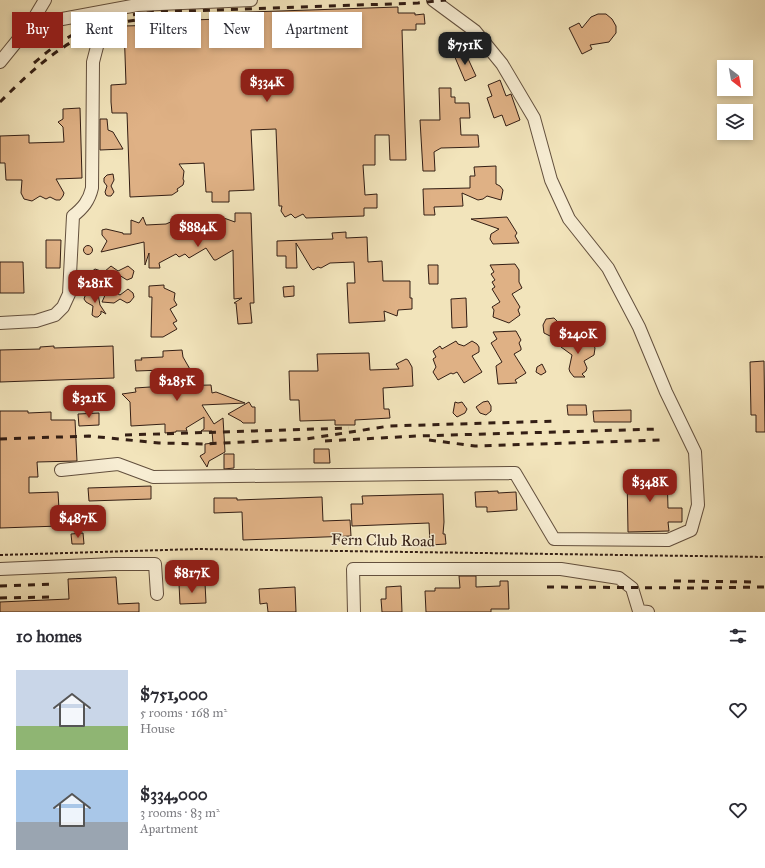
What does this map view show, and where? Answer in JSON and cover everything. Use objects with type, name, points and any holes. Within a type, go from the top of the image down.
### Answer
[{"type":"street","points":[[38,12],[45,0]]},
{"type":"street","points":[[63,19],[138,5],[251,0]]},
{"type":"street","points":[[61,470],[118,464],[152,477],[515,473],[554,539],[668,540],[691,530],[698,505],[695,452],[666,392],[639,327],[608,268],[569,219],[551,180],[534,118],[502,64],[475,31],[433,0]]},
{"type":"street","points":[[0,323],[36,321],[54,315],[63,307],[69,294],[73,216],[81,210],[90,198],[92,188],[93,62],[110,11]]},
{"type":"street","points":[[0,62],[12,47]]},
{"type":"street","points":[[0,569],[114,564],[155,564],[157,594]]},
{"type":"street","points":[[354,612],[353,569],[561,569],[619,578],[632,588],[639,611],[648,612]]},
{"type":"path","name":"Fern Club Road","points":[[0,554],[198,549],[765,557]]},
{"type":"building","points":[[398,7],[398,13],[415,13],[415,15],[424,14],[425,24],[416,24],[416,30],[402,30],[406,160],[390,160],[389,135],[375,135],[375,165],[363,165],[365,195],[377,194],[377,208],[364,208],[364,216],[306,218],[303,214],[295,218],[291,214],[285,217],[281,211],[282,206],[279,206],[276,129],[251,130],[254,190],[229,191],[229,202],[212,202],[212,192],[206,192],[204,163],[179,164],[184,171],[184,181],[183,185],[177,189],[178,191],[172,195],[130,197],[127,113],[112,113],[111,102],[111,85],[126,84],[125,48],[127,48],[127,26],[135,26],[135,48],[201,48],[201,20],[209,19],[209,48],[264,48],[264,12],[250,12]]},
{"type":"building","points":[[598,14],[606,14],[612,19],[616,26],[616,33],[609,42],[590,45],[592,49],[582,54],[569,28],[579,23],[582,28],[591,17]]},
{"type":"building","points":[[464,50],[476,76],[465,81],[454,55]]},
{"type":"building","points":[[500,80],[506,96],[511,94],[520,120],[506,126],[502,115],[494,118],[487,98],[492,96],[488,85]]},
{"type":"building","points":[[439,88],[451,88],[451,97],[455,97],[455,103],[469,103],[470,118],[460,118],[461,135],[478,135],[479,147],[441,148],[434,152],[435,171],[423,171],[420,120],[440,120]]},
{"type":"building","points":[[80,108],[82,178],[56,179],[64,193],[60,200],[50,197],[46,199],[40,196],[32,201],[24,199],[21,193],[22,180],[6,180],[5,163],[0,163],[0,136],[29,135],[29,143],[64,142],[63,127],[58,122],[63,119],[63,109]]},
{"type":"building","points":[[100,119],[107,119],[108,130],[113,132],[123,149],[100,150]]},
{"type":"building","points":[[496,166],[496,184],[503,190],[501,200],[487,196],[478,200],[462,193],[463,206],[434,207],[435,215],[424,215],[423,189],[470,188],[470,176],[475,176],[474,167]]},
{"type":"building","points":[[113,174],[114,180],[111,186],[114,192],[111,196],[108,196],[105,192],[107,186],[104,182],[104,178],[107,175]]},
{"type":"building","points":[[235,213],[251,213],[254,303],[250,303],[252,323],[238,324],[236,303],[234,303],[242,298],[234,299],[233,250],[216,260],[214,260],[206,248],[189,258],[185,254],[179,257],[176,254],[159,263],[160,268],[149,268],[149,253],[145,265],[144,242],[101,252],[107,241],[102,235],[102,230],[106,229],[123,234],[131,234],[131,220],[139,223],[143,217],[146,225],[166,224],[173,221],[213,219],[220,215],[221,217],[235,222]]},
{"type":"building","points":[[507,217],[517,233],[515,236],[519,243],[493,244],[490,239],[491,234],[499,229],[471,219]]},
{"type":"building","points":[[346,232],[346,238],[367,237],[368,262],[382,261],[383,281],[410,281],[410,298],[412,298],[412,309],[398,310],[397,316],[384,311],[385,321],[349,323],[347,283],[355,283],[354,262],[330,263],[313,270],[296,243],[297,268],[286,268],[286,256],[277,256],[277,241],[333,239],[332,233]]},
{"type":"building","points":[[46,240],[61,240],[60,268],[46,268]]},
{"type":"building","points":[[88,245],[93,250],[88,255],[83,250]]},
{"type":"building","points":[[0,262],[23,262],[24,293],[0,293]]},
{"type":"building","points":[[515,264],[519,270],[519,282],[522,288],[512,294],[520,307],[518,310],[520,315],[509,323],[493,317],[494,310],[492,307],[500,302],[492,289],[495,287],[492,282],[495,280],[491,274],[494,272],[490,265]]},
{"type":"building","points":[[428,265],[438,265],[438,284],[429,284]]},
{"type":"building","points":[[111,266],[118,271],[128,266],[134,271],[132,278],[127,280],[119,275],[110,281],[102,274],[96,278],[91,276],[91,272],[95,269],[104,272]]},
{"type":"building","points":[[164,285],[164,288],[175,293],[174,300],[177,305],[170,309],[177,321],[173,323],[177,329],[163,337],[151,337],[152,297],[149,297],[149,286]]},
{"type":"building","points":[[294,286],[294,296],[284,297],[283,287]]},
{"type":"building","points":[[95,288],[97,288],[100,305],[106,314],[101,311],[101,314],[98,317],[92,315],[93,306],[84,299],[88,294],[91,294],[94,297]]},
{"type":"building","points":[[128,289],[133,293],[134,297],[130,302],[127,303],[120,299],[114,303],[102,302],[106,293],[111,290],[120,295]]},
{"type":"building","points":[[466,298],[467,327],[452,328],[451,299]]},
{"type":"building","points":[[554,318],[561,327],[556,336],[550,336],[544,333],[543,325],[546,319]]},
{"type":"building","points":[[516,331],[521,340],[519,343],[521,350],[514,354],[526,373],[515,380],[517,383],[498,384],[496,366],[502,362],[491,343],[497,339],[493,332]]},
{"type":"building","points":[[562,335],[571,339],[576,345],[582,341],[588,340],[592,342],[595,348],[594,355],[584,361],[587,368],[582,374],[585,377],[574,377],[570,372],[569,369],[572,355],[561,347]]},
{"type":"building","points":[[456,341],[458,344],[464,346],[472,341],[477,344],[479,347],[479,352],[472,356],[482,372],[464,383],[457,372],[453,374],[451,373],[438,380],[433,372],[436,367],[433,359],[436,357],[433,351],[440,346],[442,349]]},
{"type":"building","points":[[54,346],[54,348],[113,346],[114,378],[0,382],[0,350],[40,349],[40,347]]},
{"type":"building","points":[[182,350],[183,357],[191,371],[166,386],[211,385],[212,393],[216,392],[245,403],[202,405],[214,424],[223,418],[225,452],[209,461],[207,467],[200,456],[205,453],[205,444],[213,443],[212,431],[201,431],[204,429],[204,417],[186,428],[187,431],[165,433],[165,424],[131,426],[130,402],[122,394],[136,392],[135,388],[165,386],[164,370],[136,371],[135,360],[142,360],[141,358],[163,357],[163,351]]},
{"type":"building","points":[[369,353],[370,370],[399,369],[396,364],[406,359],[412,367],[413,386],[383,388],[384,409],[389,409],[390,418],[355,420],[355,425],[335,425],[335,420],[300,421],[299,400],[290,400],[289,371],[318,371],[317,354]]},
{"type":"building","points":[[764,361],[765,432],[756,432],[756,415],[751,415],[750,362]]},
{"type":"building","points":[[542,364],[546,372],[541,375],[536,372],[537,367]]},
{"type":"building","points":[[488,401],[491,406],[491,411],[486,415],[480,413],[476,407],[483,402]]},
{"type":"building","points":[[249,402],[252,407],[255,407],[255,423],[243,423],[228,414]]},
{"type":"building","points":[[455,402],[462,402],[467,409],[465,413],[457,417],[453,413]]},
{"type":"building","points":[[567,405],[586,405],[587,415],[568,415]]},
{"type":"building","points":[[631,410],[631,422],[594,422],[593,411]]},
{"type":"building","points":[[0,411],[28,411],[28,413],[51,412],[51,420],[75,420],[77,461],[37,462],[38,477],[29,477],[29,493],[58,492],[60,526],[0,528]]},
{"type":"building","points":[[99,413],[99,425],[79,426],[78,414]]},
{"type":"building","points":[[314,449],[329,449],[330,463],[314,463]]},
{"type":"building","points":[[224,454],[234,454],[234,468],[224,469]]},
{"type":"building","points":[[667,472],[668,508],[682,508],[682,522],[668,522],[669,531],[628,532],[627,474]]},
{"type":"building","points":[[151,486],[151,499],[89,501],[88,488]]},
{"type":"building","points":[[498,491],[498,493],[516,492],[517,510],[487,512],[487,507],[476,507],[475,492]]},
{"type":"building","points":[[443,494],[443,534],[445,534],[446,544],[430,545],[429,523],[352,526],[351,504],[363,504],[362,496]]},
{"type":"building","points":[[322,497],[323,521],[350,520],[351,536],[243,540],[242,512],[214,513],[214,498],[237,498],[237,500]]},
{"type":"building","points":[[83,533],[84,544],[72,544],[71,534]]},
{"type":"building","points":[[459,576],[476,576],[476,587],[500,586],[500,581],[508,581],[509,609],[491,609],[491,612],[426,612],[425,591],[435,591],[435,588],[460,588]]},
{"type":"building","points":[[116,577],[118,604],[139,603],[139,612],[0,612],[0,602],[69,599],[68,579]]},
{"type":"building","points":[[205,583],[206,603],[180,604],[179,584]]},
{"type":"building","points":[[401,586],[402,612],[382,612],[381,599],[386,599],[386,587]]},
{"type":"building","points":[[295,587],[296,612],[268,612],[267,603],[260,604],[259,589]]},
{"type":"railway","points":[[34,63],[62,41],[90,26],[120,17],[137,14],[156,12],[418,3],[446,0]]},
{"type":"railway","points":[[0,102],[38,66],[67,45],[97,29],[135,20]]},
{"type":"railway","points":[[0,439],[89,436],[159,443],[203,444],[306,439],[389,426],[558,421]]},
{"type":"railway","points":[[125,435],[349,428]]},
{"type":"railway","points":[[325,441],[417,436],[659,429]]},
{"type":"railway","points":[[429,440],[475,446],[662,440]]},
{"type":"railway","points":[[674,581],[755,582]]},
{"type":"railway","points":[[0,586],[53,584]]},
{"type":"railway","points":[[547,587],[765,587]]},
{"type":"railway","points":[[0,598],[54,597]]}]
